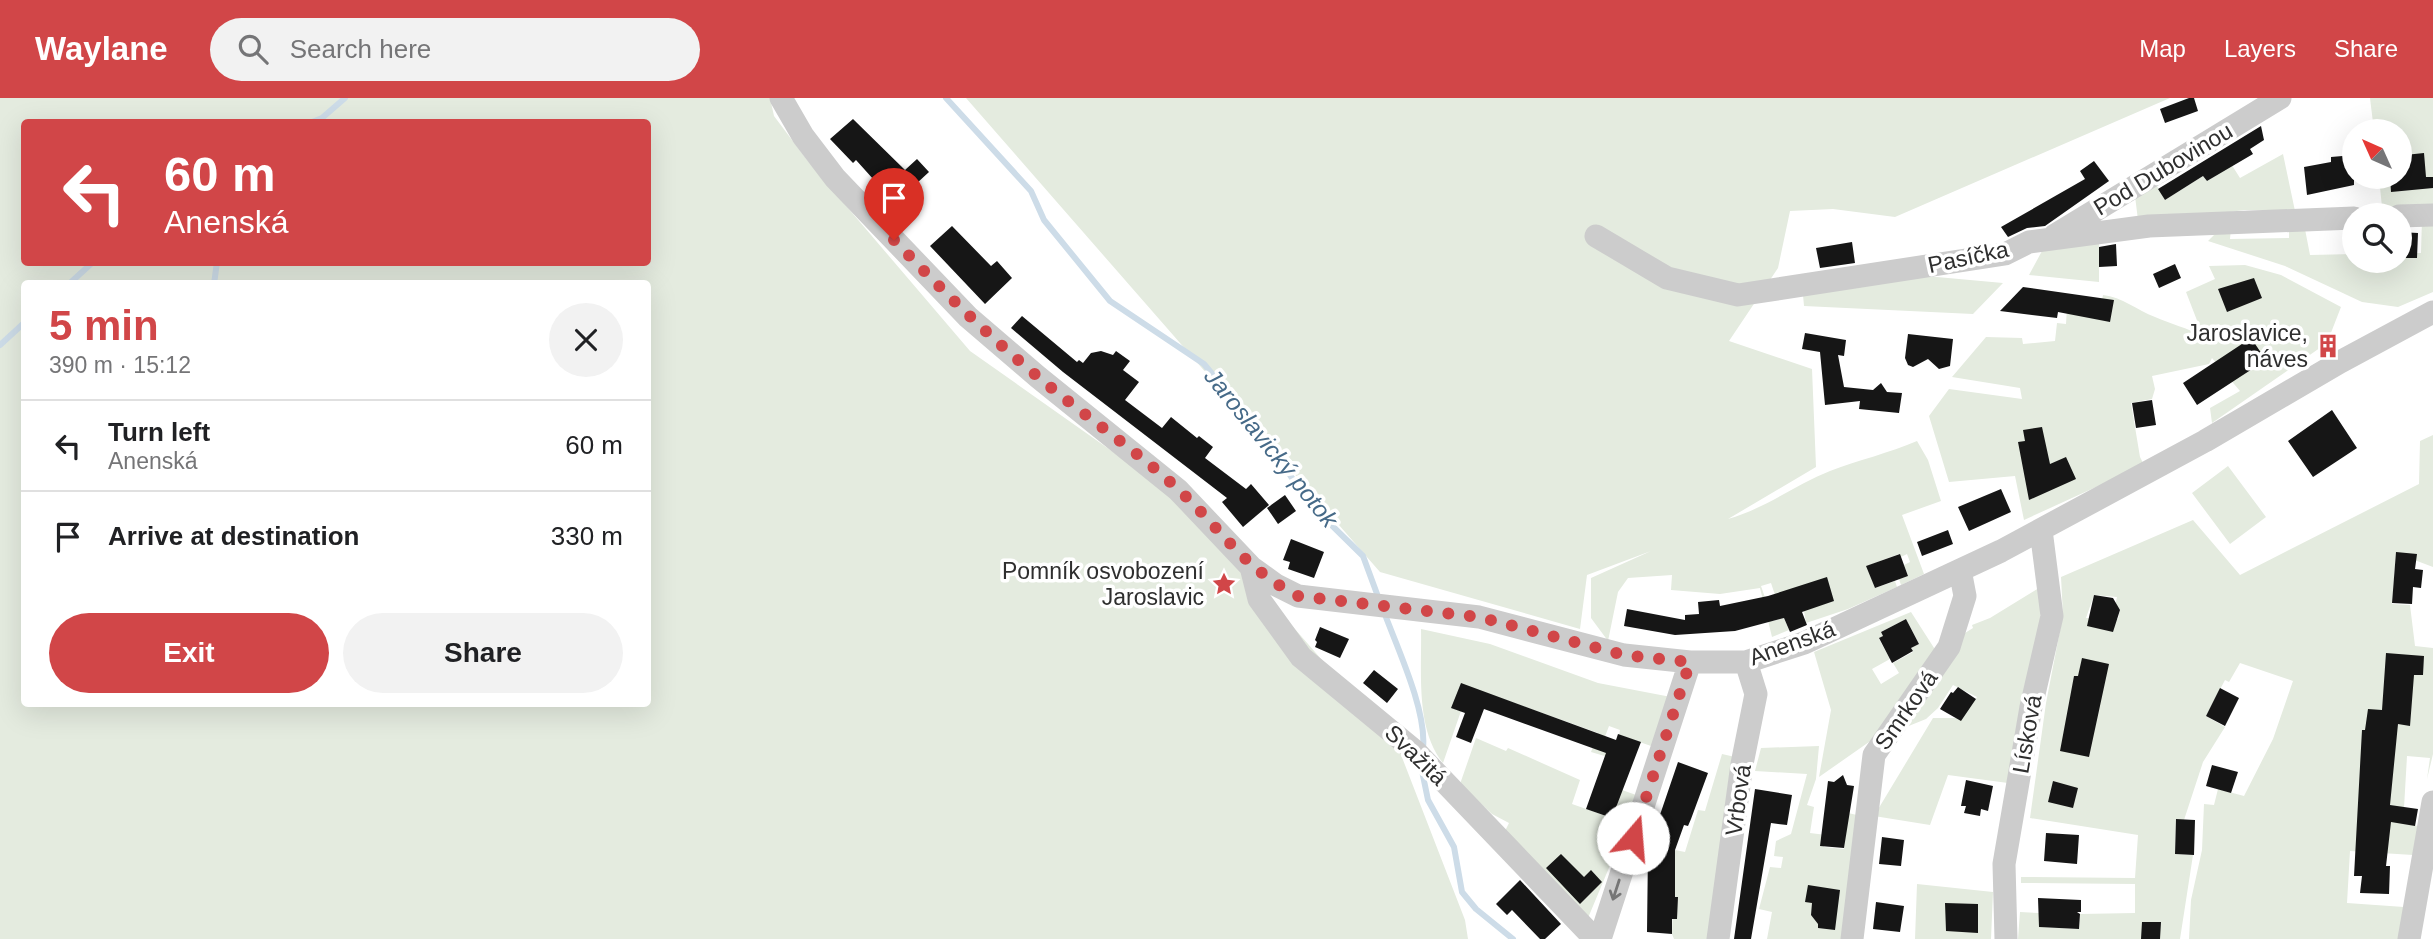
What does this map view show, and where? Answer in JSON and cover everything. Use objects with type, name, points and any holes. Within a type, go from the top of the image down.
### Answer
[{"type":"street","name":"Anenská","points":[[781,98],[803,136],[835,178],[968,317],[1178,490],[1251,567],[1276,585],[1298,596],[1479,617],[1624,655],[1690,662],[1746,662],[1804,643],[2040,530],[2205,442],[2340,362],[2432,315]]},
{"type":"street","name":"Pod Dubovinou","points":[[2048,240],[2280,98]]},
{"type":"street","points":[[2412,216],[2433,215]]},
{"type":"street","name":"Pasíčka","points":[[1596,236],[1667,278],[1738,295],[2005,254],[2029,242],[2149,226],[2342,218]]},
{"type":"street","name":"Lísková","points":[[2006,939],[2004,864],[2031,707],[2052,617],[2040,530]]},
{"type":"street","name":"Svažitá","points":[[1251,567],[1259,599],[1301,657],[1422,758],[1598,939]]},
{"type":"street","name":"Smrková","points":[[1852,939],[1874,755],[1949,647],[1965,596],[1960,570]]},
{"type":"street","points":[[1598,939],[1690,662]]},
{"type":"street","name":"Vrbová","points":[[1718,939],[1742,764],[1756,694],[1746,662]]},
{"type":"street","points":[[2409,939],[2433,802]]},
{"type":"shaded area","points":[[0,98],[770,98],[774,116],[807,160],[970,351],[1184,502],[1398,747],[1465,920],[1468,939],[0,939]]},
{"type":"shaded area","points":[[966,98],[2170,98],[1895,217],[1833,209],[1790,211],[1778,268],[1729,341],[1812,369],[1816,467],[1728,519],[1830,471],[1917,441],[1928,460],[1941,501],[1902,515],[1924,574],[1901,585],[1899,579],[1908,576],[1904,565],[1910,562],[1907,554],[1901,557],[1899,554],[1867,566],[1875,588],[1895,581],[1897,587],[1848,609],[1806,623],[1804,611],[1776,598],[1771,583],[1761,586],[1773,621],[1784,618],[1789,630],[1772,637],[1760,588],[1720,594],[1671,590],[1672,575],[1628,578],[1618,592],[1608,641],[1591,618],[1591,578],[1651,551],[1587,575],[1580,629],[1380,572]]},
{"type":"shaded area","points":[[2370,98],[2433,98],[2433,208],[2412,208],[2412,203],[2382,203],[2380,189],[2412,189],[2412,119],[2373,119]]},
{"type":"shaded area","points":[[2283,154],[2295,211],[2244,210],[2179,219],[2138,220],[2135,196],[2157,186],[2165,200],[2203,176],[2207,181],[2215,176],[2228,159],[2240,178]]},
{"type":"shaded area","points":[[2422,219],[2433,220],[2433,292],[2398,307],[2362,302],[2285,266],[2208,241],[2217,232],[2231,228],[2230,239],[2289,238],[2289,224],[2304,224],[2310,255],[2342,254],[2342,273],[2412,273],[2412,258],[2417,258],[2417,253],[2421,253]]},
{"type":"shaded area","points":[[2099,234],[2099,282],[2029,275],[2042,251]]},
{"type":"shaded area","points":[[2245,265],[2281,275],[2341,307],[2327,343],[2212,423],[2210,408],[2240,391],[2212,358],[2209,364],[2152,376],[2155,389],[2152,399],[2131,403],[2140,457],[2144,465],[2024,520],[2015,476],[1949,482],[1929,416],[1949,389],[2022,399],[2020,388],[1952,377],[1986,337],[2022,338],[2023,344],[2055,341],[2057,323],[2066,324],[2067,308],[2099,314],[2103,295],[2117,298],[2148,314],[2203,336],[2186,292],[2215,279],[2209,266]]},
{"type":"shaded area","points":[[1926,276],[2003,283],[1973,314],[1804,306],[1803,295]]},
{"type":"shaded area","points":[[2433,435],[2433,567],[2396,553],[2392,604],[2410,605],[2415,646],[2433,648],[2433,754],[2427,779],[2430,758],[2407,756],[2404,808],[2406,824],[2418,826],[2413,855],[2350,851],[2347,903],[2404,907],[2399,939],[2189,939],[2191,900],[2202,850],[2204,804],[2214,805],[2218,789],[2244,796],[2273,739],[2293,681],[2240,663],[2229,682],[2225,680],[2206,716],[2225,727],[2203,762],[2184,820],[2176,819],[2175,854],[2193,855],[2180,939],[2018,939],[2020,912],[2039,913],[2040,927],[2079,929],[2080,914],[2135,913],[2135,884],[2021,883],[2021,877],[2135,878],[2138,835],[2030,818],[2046,703],[2063,615],[2061,577],[2193,520],[2240,575],[2419,484],[2420,441]],"holes":[[[2094,595],[2117,597],[2115,606],[2120,610],[2118,619],[2086,618]]]},
{"type":"shaded area","points":[[2228,466],[2266,517],[2230,544],[2192,493]]},
{"type":"shaded area","points":[[2042,586],[2039,643],[2008,783],[1948,775],[1930,825],[1874,816],[1933,718],[1962,718],[1977,697],[1953,685],[1938,708],[1926,719],[1869,742],[1819,777],[1831,710],[1814,652],[1911,612],[1936,651],[1973,628],[1972,625],[1990,618]],"holes":[[[1906,619],[1919,644],[1911,648],[1913,652],[1893,663],[1899,673],[1881,684],[1872,669],[1890,659],[1879,639],[1883,636],[1881,632]]]},
{"type":"shaded area","points":[[1421,629],[1490,644],[1598,683],[1671,697],[1657,748],[1619,735],[1620,730],[1609,726],[1603,742],[1608,757],[1591,752],[1598,733],[1461,684],[1452,708],[1461,711],[1443,763],[1434,749],[1424,716]]},
{"type":"shaded area","points":[[1476,738],[1506,751],[1508,748],[1580,780],[1572,804],[1612,818],[1622,790],[1639,796],[1588,918],[1505,831],[1509,823],[1492,814],[1460,784]]},
{"type":"shaded area","points":[[1819,746],[1816,779],[1807,805],[1814,807],[1810,833],[1826,835],[1824,847],[1844,849],[1848,813],[1857,815],[1843,939],[1767,939],[1772,912],[1759,909],[1770,867],[1781,868],[1783,857],[1774,856],[1776,841],[1791,834],[1807,774],[1755,771],[1761,748]]},
{"type":"shaded area","points":[[1722,754],[1735,757],[1711,939],[1674,939],[1675,850],[1685,852],[1698,810],[1705,811]]},
{"type":"shaded area","points":[[1917,884],[1993,892],[1991,939],[1915,939]]},
{"type":"building","points":[[2194,98],[2198,111],[2165,123],[2160,109]]},
{"type":"building","points":[[853,119],[905,170],[917,159],[929,172],[892,206],[880,193],[883,190],[856,160],[853,163],[830,139]]},
{"type":"building","points":[[2261,126],[2264,140],[2250,149],[2253,154],[2207,181],[2203,176],[2165,200],[2158,189]]},
{"type":"building","points":[[2424,153],[2426,177],[2433,177],[2433,188],[2391,192],[2391,189],[2412,189],[2412,154]]},
{"type":"building","points":[[2342,156],[2342,188],[2307,195],[2304,167],[2331,162],[2331,157]]},
{"type":"building","points":[[2094,161],[2109,181],[2045,226],[2027,228],[2008,237],[2001,227],[2085,179],[2080,171]]},
{"type":"building","points":[[952,226],[991,266],[997,261],[1012,278],[985,304],[930,246]]},
{"type":"building","points":[[2412,233],[2418,233],[2417,258],[2412,258]]},
{"type":"building","points":[[1852,242],[1855,263],[1820,268],[1816,248]]},
{"type":"building","points":[[2116,244],[2117,266],[2099,267],[2099,247]]},
{"type":"building","points":[[2175,264],[2181,278],[2159,288],[2153,274]]},
{"type":"building","points":[[2254,278],[2262,298],[2227,312],[2218,289]]},
{"type":"building","points":[[2023,287],[2114,300],[2110,322],[2058,312],[2057,318],[2000,311]]},
{"type":"building","points":[[1022,316],[1077,362],[1079,360],[1083,363],[1091,353],[1101,351],[1113,355],[1116,351],[1130,361],[1123,370],[1139,382],[1125,400],[1162,428],[1171,417],[1197,438],[1199,436],[1213,447],[1205,458],[1246,489],[1251,484],[1269,505],[1243,527],[1222,502],[1227,498],[1063,372],[1011,328]]},
{"type":"building","points":[[1805,333],[1846,340],[1844,356],[1838,355],[1844,387],[1873,390],[1881,383],[1887,392],[1902,393],[1899,413],[1859,409],[1860,401],[1825,405],[1820,352],[1802,349]]},
{"type":"building","points":[[1908,334],[1953,339],[1950,366],[1939,369],[1928,359],[1913,367],[1908,365],[1905,358]]},
{"type":"building","points":[[2251,338],[2266,360],[2197,405],[2183,383]]},
{"type":"building","points":[[2152,400],[2156,425],[2136,428],[2132,403]]},
{"type":"building","points":[[2332,410],[2357,448],[2313,477],[2288,441]]},
{"type":"building","points":[[2042,427],[2050,464],[2066,457],[2076,479],[2029,500],[2018,442],[2025,441],[2023,430]]},
{"type":"building","points":[[2001,489],[2011,512],[1969,531],[1958,507]]},
{"type":"building","points":[[1285,495],[1296,511],[1278,524],[1267,508]]},
{"type":"building","points":[[1948,530],[1953,544],[1922,556],[1917,542]]},
{"type":"building","points":[[1291,539],[1324,552],[1314,578],[1288,569],[1290,562],[1283,560]]},
{"type":"building","points":[[2396,552],[2417,554],[2415,569],[2423,570],[2421,588],[2413,587],[2412,604],[2392,603]]},
{"type":"building","points":[[1900,554],[1908,576],[1875,588],[1866,566]]},
{"type":"building","points":[[1827,577],[1834,601],[1802,612],[1807,625],[1790,632],[1784,618],[1735,631],[1675,635],[1624,626],[1627,609],[1685,620],[1685,615],[1699,614],[1698,602],[1719,600],[1720,606],[1768,596]]},
{"type":"building","points":[[2094,595],[2113,598],[2120,610],[2113,632],[2087,626]]},
{"type":"building","points":[[1906,619],[1919,644],[1911,648],[1913,651],[1892,663],[1879,638],[1883,636],[1881,632]]},
{"type":"building","points":[[1320,627],[1349,639],[1340,658],[1315,647]]},
{"type":"building","points":[[2386,653],[2424,656],[2423,675],[2414,675],[2410,726],[2398,724],[2390,805],[2418,809],[2415,826],[2391,822],[2386,866],[2390,866],[2389,894],[2360,893],[2362,876],[2354,876],[2362,730],[2365,730],[2368,709],[2382,710]]},
{"type":"building","points":[[2082,658],[2109,664],[2089,757],[2060,751],[2074,676],[2078,676]]},
{"type":"building","points":[[1374,670],[1398,689],[1387,703],[1363,683]]},
{"type":"building","points":[[1461,683],[1616,740],[1618,734],[1641,742],[1612,818],[1586,809],[1606,753],[1484,709],[1471,743],[1456,737],[1465,713],[1451,708]]},
{"type":"building","points":[[1958,687],[1976,699],[1961,721],[1940,709],[1951,692]]},
{"type":"building","points":[[2220,688],[2239,698],[2225,726],[2206,716]]},
{"type":"building","points":[[1678,762],[1708,773],[1688,826],[1684,825],[1675,850],[1675,897],[1678,897],[1677,919],[1672,919],[1672,934],[1647,932],[1648,850]]},
{"type":"building","points":[[2212,765],[2238,772],[2231,793],[2206,786]]},
{"type":"building","points":[[1843,775],[1847,785],[1854,786],[1844,848],[1820,846],[1828,781],[1834,782]]},
{"type":"building","points":[[1966,780],[1993,786],[1988,811],[1981,809],[1980,816],[1964,813],[1966,806],[1961,806]]},
{"type":"building","points":[[2053,781],[2078,788],[2073,808],[2048,802]]},
{"type":"building","points":[[1755,789],[1792,795],[1787,825],[1771,823],[1751,939],[1734,939]]},
{"type":"building","points":[[2176,819],[2195,820],[2194,855],[2175,854]]},
{"type":"building","points":[[2046,833],[2079,835],[2077,864],[2044,861]]},
{"type":"building","points":[[1882,837],[1904,840],[1901,866],[1879,864]]},
{"type":"building","points":[[1561,854],[1584,877],[1591,870],[1602,882],[1580,904],[1546,868]]},
{"type":"building","points":[[1520,880],[1561,924],[1545,939],[1540,939],[1512,910],[1507,915],[1496,904]]},
{"type":"building","points":[[1808,885],[1840,890],[1835,930],[1818,928],[1811,915],[1812,903],[1805,902]]},
{"type":"building","points":[[2038,898],[2081,900],[2081,912],[2077,912],[2080,914],[2079,929],[2039,927]]},
{"type":"building","points":[[1876,902],[1904,906],[1900,932],[1873,929]]},
{"type":"building","points":[[1945,903],[1978,904],[1978,933],[1946,931]]},
{"type":"building","points":[[2142,922],[2161,922],[2160,939],[2141,939]]},
{"type":"waterway","points":[[320,119],[345,98]]},
{"type":"waterway","name":"Jaroslavický potok","points":[[946,98],[1031,191],[1044,220],[1110,301],[1204,364],[1266,439],[1308,502],[1363,556],[1380,602]]},
{"type":"waterway","points":[[73,280],[89,266]]},
{"type":"waterway","points":[[215,280],[216,266]]},
{"type":"waterway","points":[[0,345],[21,326]]},
{"type":"waterway","name":"Jaroslavický potok","points":[[1384,612],[1416,698],[1423,748]]},
{"type":"waterway","name":"Jaroslavický potok","points":[[1421,766],[1428,800],[1454,847],[1462,892],[1476,909],[1513,939]]},
{"type":"place","name":"Jaroslavice, náves","points":[[2328,346]]},
{"type":"place","name":"Pomník osvobození Jaroslavic","points":[[1224,584]]},
{"type":"route","points":[[894,240],[968,317],[1178,490],[1251,567],[1276,585],[1298,596],[1479,617],[1624,655],[1690,662],[1633,838]]}]
